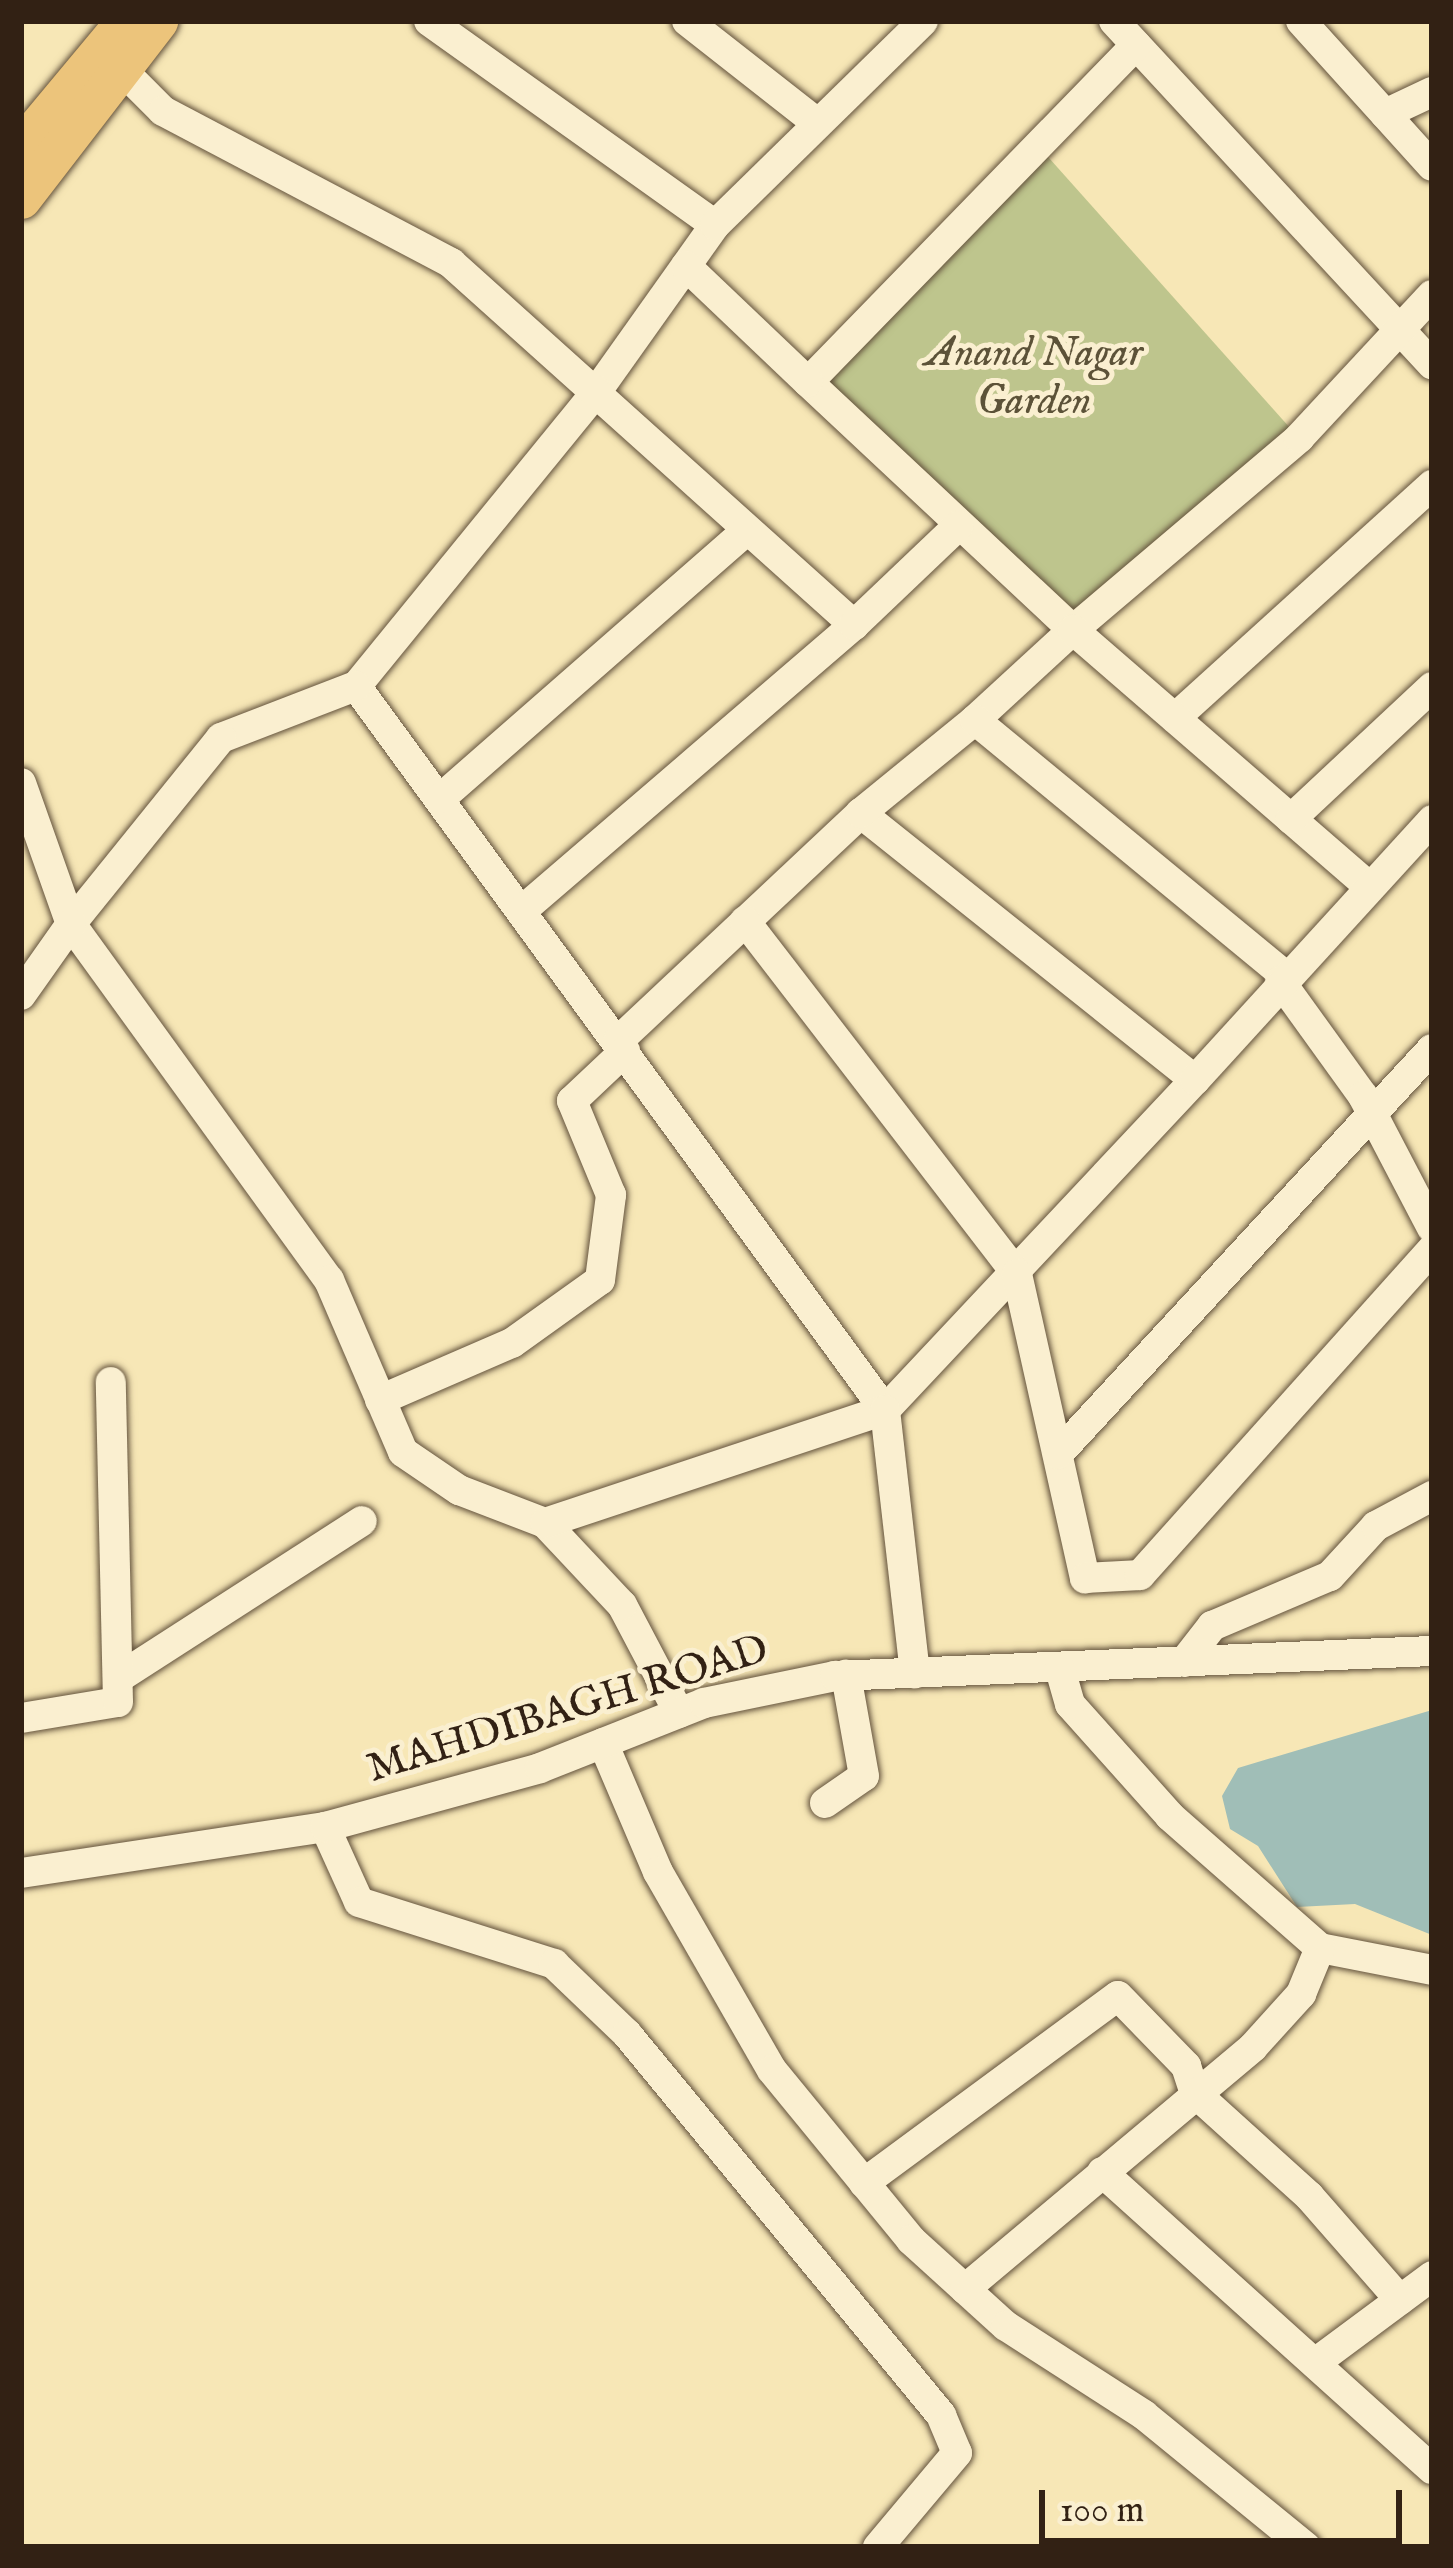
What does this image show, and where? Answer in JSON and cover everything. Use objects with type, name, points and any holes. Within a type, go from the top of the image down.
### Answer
[{"type":"main road","points":[[21,146],[116,47],[158,21]]},
{"type":"main road","points":[[21,199],[116,47]]},
{"type":"street","points":[[429,21],[715,225]]},
{"type":"street","points":[[687,21],[724,31],[812,119]]},
{"type":"street","points":[[21,995],[71,924],[220,738],[356,686],[597,391],[715,225],[812,119],[923,21]]},
{"type":"street","points":[[1114,21],[1432,364]]},
{"type":"street","points":[[1301,21],[1432,166]]},
{"type":"street","points":[[808,382],[1136,45]]},
{"type":"street","points":[[116,47],[164,111],[452,263],[854,625]]},
{"type":"street","points":[[1385,114],[1432,92]]},
{"type":"street","points":[[686,266],[958,526],[1369,886]]},
{"type":"street","points":[[380,1400],[512,1343],[600,1280],[611,1195],[572,1101],[745,921],[861,813],[1299,438],[1432,295]]},
{"type":"street","points":[[1175,718],[1432,485]]},
{"type":"street","points":[[524,909],[854,625],[958,526]]},
{"type":"street","points":[[441,798],[746,531]]},
{"type":"street","points":[[356,686],[524,909],[885,1411],[915,1673]]},
{"type":"street","points":[[1291,819],[1432,687]]},
{"type":"street","points":[[975,720],[1282,978],[1372,1114],[1432,1228]]},
{"type":"street","points":[[21,783],[71,924],[329,1280],[403,1452],[459,1490],[545,1523],[622,1605],[679,1713]]},
{"type":"street","points":[[861,813],[1196,1080]]},
{"type":"street","points":[[545,1523],[885,1411],[1018,1274],[1196,1080],[1282,978],[1432,820]]},
{"type":"street","points":[[745,921],[1018,1274],[1085,1578],[1140,1575],[1432,1249]]},
{"type":"street","points":[[1058,1454],[1432,1048]]},
{"type":"street","points":[[21,1718],[118,1702],[123,1675],[110,1382]]},
{"type":"street","points":[[1184,1662],[1212,1626],[1330,1576],[1376,1526],[1432,1496]]},
{"type":"street","points":[[123,1675],[362,1521]]},
{"type":"street","name":"MAHDIBAGH ROAD","points":[[21,1873],[325,1827],[603,1743],[679,1713],[846,1675],[1432,1651]]},
{"type":"street","points":[[1060,1668],[1070,1704],[1170,1816],[1320,1948],[1432,1970]]},
{"type":"street","points":[[825,1803],[864,1776],[846,1675]]},
{"type":"street","points":[[603,1743],[658,1872],[761,2051],[864,2183],[965,2289],[1306,2547]]},
{"type":"street","points":[[325,1827],[358,1902],[554,1964],[627,2034],[941,2415],[957,2453],[878,2547]]},
{"type":"street","points":[[965,2289],[1195,2093],[1301,1994],[1320,1948]]},
{"type":"street","points":[[864,2183],[1118,1996],[1186,2066],[1195,2093],[1310,2196],[1400,2300]]},
{"type":"street","points":[[1102,2171],[1432,2469]]},
{"type":"street","points":[[1315,2363],[1432,2276]]},
{"type":"green space","name":"Anand Nagar Garden","points":[[1041,149],[1299,438],[1073,630],[808,382]]},
{"type":"water","points":[[1432,1710],[1432,1935],[1355,1904],[1297,1907],[1258,1846],[1230,1829],[1222,1796],[1238,1768]]}]
